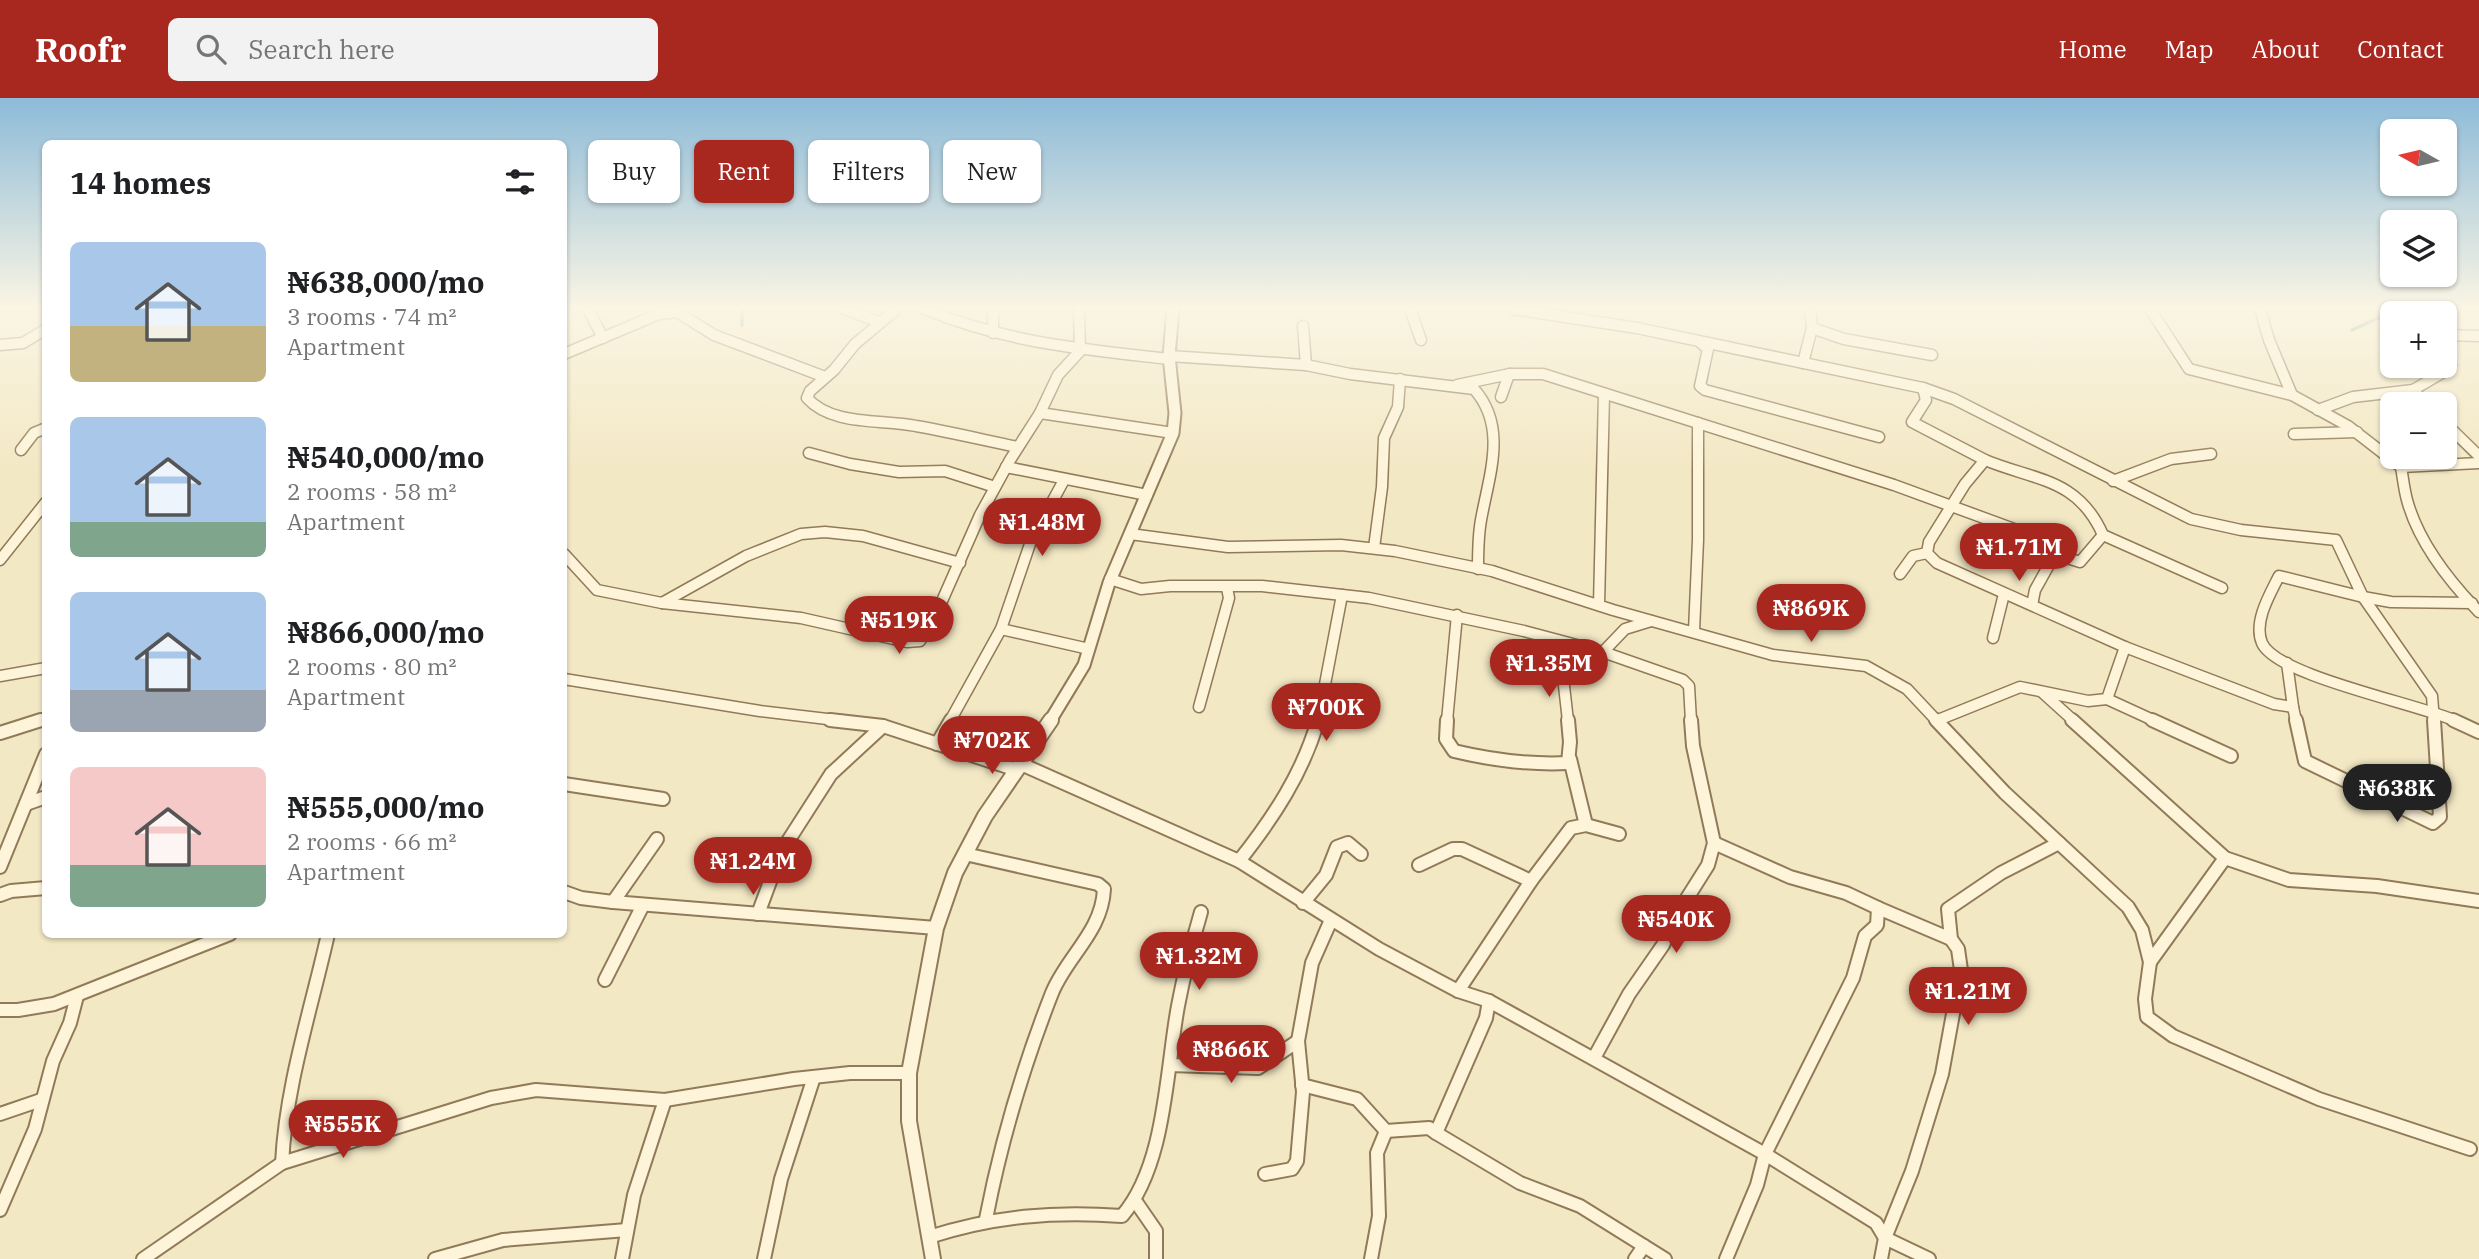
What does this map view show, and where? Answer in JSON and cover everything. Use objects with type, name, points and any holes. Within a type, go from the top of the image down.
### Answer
[{"type":"street","points":[[788,363],[825,377]]},
{"type":"street","points":[[838,363],[810,391],[807,398],[816,408],[844,417],[912,425],[1018,447]]},
{"type":"street","points":[[567,557],[597,590],[662,603],[801,618],[907,642],[920,641],[1006,467],[1040,413],[1058,375],[1069,363]]},
{"type":"street","points":[[933,1259],[909,1121],[909,1073],[936,928],[955,873],[985,816],[1069,695],[1089,649],[1111,579],[1172,433],[1175,413],[1170,363]]},
{"type":"street","points":[[1271,363],[1307,365],[1457,385],[1474,388],[1480,393],[1490,412],[1494,430],[1493,455],[1478,537],[1478,569]]},
{"type":"street","points":[[1706,363],[1700,386],[1705,390],[1879,437]]},
{"type":"street","points":[[1803,363],[1923,388],[1954,399],[2192,519],[2241,530],[2336,540],[2363,597],[2432,695],[2440,817],[2433,823],[2305,761],[2287,663]]},
{"type":"street","points":[[2185,363],[2189,369],[2292,395],[2357,432],[2380,450]]},
{"type":"street","points":[[2279,363],[2292,395]]},
{"type":"street","points":[[1457,385],[1509,374],[1543,374],[1894,483],[2022,534],[2055,554],[2080,562],[2104,535]]},
{"type":"street","points":[[1501,397],[1509,374]]},
{"type":"street","points":[[2318,410],[2353,397],[2413,390],[2434,378]]},
{"type":"street","points":[[1374,548],[1382,487],[1384,438],[1398,407],[1399,379]]},
{"type":"street","points":[[1923,388],[1926,400],[1912,422],[1985,460],[2052,483],[2089,503],[2104,535],[2222,588]]},
{"type":"street","points":[[1599,606],[1604,394]]},
{"type":"street","points":[[1040,413],[1172,433]]},
{"type":"street","points":[[1693,631],[1698,540],[1698,424]]},
{"type":"street","points":[[20,450],[34,433],[42,430]]},
{"type":"street","points":[[2294,434],[2357,432]]},
{"type":"street","points":[[2457,434],[2479,456]]},
{"type":"street","points":[[809,453],[850,464],[899,472],[945,471],[996,487]]},
{"type":"street","points":[[2113,481],[2171,459],[2211,454]]},
{"type":"street","points":[[1927,553],[1929,542],[1952,505],[1985,460]]},
{"type":"street","points":[[2457,464],[2479,463]]},
{"type":"street","points":[[1006,467],[1064,481],[1147,495]]},
{"type":"street","points":[[2401,469],[2409,508],[2428,543],[2479,612]]},
{"type":"street","points":[[937,744],[1001,629],[1031,541],[1064,481]]},
{"type":"street","points":[[0,560],[42,507]]},
{"type":"street","points":[[662,603],[746,556],[800,534],[825,532],[863,536],[960,563]]},
{"type":"street","points":[[1130,534],[1228,547],[1281,544],[1404,552],[1478,569],[1773,655],[1866,666],[1886,675],[1907,689],[2006,793],[2128,907],[2142,930],[2150,962],[2145,999],[2147,1017],[2173,1036],[2319,1099],[2470,1149]]},
{"type":"street","points":[[1900,574],[1913,556],[1927,553]]},
{"type":"street","points":[[1927,553],[1937,563],[2125,647],[2274,704],[2293,707]]},
{"type":"street","points":[[2032,605],[2035,590],[2055,554]]},
{"type":"street","points":[[2474,603],[2390,602],[2279,576],[2262,613],[2262,642],[2266,651],[2287,663],[2361,691],[2432,710],[2479,732]]},
{"type":"street","points":[[1111,579],[1142,589],[1170,586],[1293,587],[1457,615],[1602,652],[1683,680],[1689,686],[1693,712],[1693,746],[1714,843],[1708,865],[1679,911],[1663,945],[1629,994],[1594,1058]]},
{"type":"street","points":[[1199,707],[1229,598],[1227,588]]},
{"type":"street","points":[[1993,638],[2004,594]]},
{"type":"street","points":[[1239,861],[1270,821],[1303,762],[1321,708],[1342,595]]},
{"type":"street","points":[[1617,611],[1625,629]]},
{"type":"street","points":[[1457,615],[1449,690],[1446,739],[1448,745],[1454,751],[1502,762],[1568,763],[1570,759]]},
{"type":"street","points":[[1602,652],[1625,629],[1653,620]]},
{"type":"street","points":[[1001,629],[1089,649]]},
{"type":"street","points":[[1559,642],[1570,759],[1586,825]]},
{"type":"street","points":[[2107,699],[2125,647]]},
{"type":"street","points":[[0,676],[42,669]]},
{"type":"street","points":[[567,679],[760,711],[883,726],[1019,767],[1239,861],[1303,904],[1458,991],[1489,1001],[1765,1154],[1876,1223],[1885,1238],[1928,1259]]},
{"type":"street","points":[[1938,720],[2020,687],[2088,701],[2107,699],[2231,755]]},
{"type":"street","points":[[2043,693],[2225,858],[2289,880],[2377,886],[2479,901]]},
{"type":"street","points":[[0,733],[42,719]]},
{"type":"street","points":[[758,914],[781,852],[831,774],[883,726]]},
{"type":"street","points":[[0,867],[42,764]]},
{"type":"street","points":[[567,784],[663,799]]},
{"type":"street","points":[[26,804],[42,798]]},
{"type":"street","points":[[1458,991],[1531,881],[1571,828],[1586,825],[1619,834]]},
{"type":"street","points":[[613,902],[657,839]]},
{"type":"street","points":[[1881,1259],[1885,1238],[1894,1221],[1942,1074],[1961,970],[1958,949],[1951,939],[1948,909],[2001,873],[2059,842]]},
{"type":"street","points":[[1303,904],[1326,875],[1337,847],[1348,843],[1361,854]]},
{"type":"street","points":[[1714,843],[1790,877],[1836,888],[1951,939]]},
{"type":"street","points":[[1419,865],[1453,849],[1462,849],[1531,881]]},
{"type":"street","points":[[965,854],[1098,884],[1104,889],[1103,906],[1093,928],[1056,985],[1023,1066],[999,1148],[986,1219]]},
{"type":"street","points":[[2150,962],[2225,858]]},
{"type":"street","points":[[0,895],[11,891],[42,888]]},
{"type":"street","points":[[567,893],[580,898],[643,905],[936,928]]},
{"type":"street","points":[[605,980],[643,905]]},
{"type":"street","points":[[1726,1259],[1757,1185],[1765,1154],[1853,978],[1866,936],[1869,930],[1877,925],[1878,908]]},
{"type":"street","points":[[929,1237],[986,1219],[1041,1211],[1122,1216],[1136,1202],[1151,1156],[1170,1065],[1178,1007],[1201,912]]},
{"type":"street","points":[[1265,1174],[1292,1169],[1297,1161],[1302,1085],[1298,1041],[1312,963],[1331,920]]},
{"type":"street","points":[[0,1010],[14,1012],[39,1008],[77,996],[140,968],[219,938]]},
{"type":"street","points":[[282,1163],[284,1124],[292,1077],[305,1036],[327,938]]},
{"type":"street","points":[[0,1210],[35,1129],[53,1061],[70,1023],[77,996]]},
{"type":"street","points":[[1436,1133],[1486,1018],[1489,1001]]},
{"type":"street","points":[[1170,1065],[1258,1068],[1298,1041]]},
{"type":"street","points":[[1279,1054],[1302,1070]]},
{"type":"street","points":[[143,1259],[282,1163],[372,1133],[509,1094],[536,1090],[665,1100],[850,1073],[909,1073]]},
{"type":"street","points":[[764,1259],[781,1179],[814,1077]]},
{"type":"street","points":[[1302,1085],[1357,1099],[1386,1131]]},
{"type":"street","points":[[0,1114],[41,1100]]},
{"type":"street","points":[[622,1259],[634,1195],[665,1100]]},
{"type":"street","points":[[1386,1131],[1429,1128],[1520,1183],[1580,1206],[1665,1259]]},
{"type":"street","points":[[1371,1259],[1371,1243],[1379,1216],[1376,1146],[1386,1131]]},
{"type":"street","points":[[1136,1202],[1156,1231],[1156,1259]]},
{"type":"street","points":[[1876,1223],[1894,1221]]},
{"type":"street","points":[[435,1259],[503,1240],[627,1230]]},
{"type":"street","points":[[1635,1259],[1644,1246]]}]
